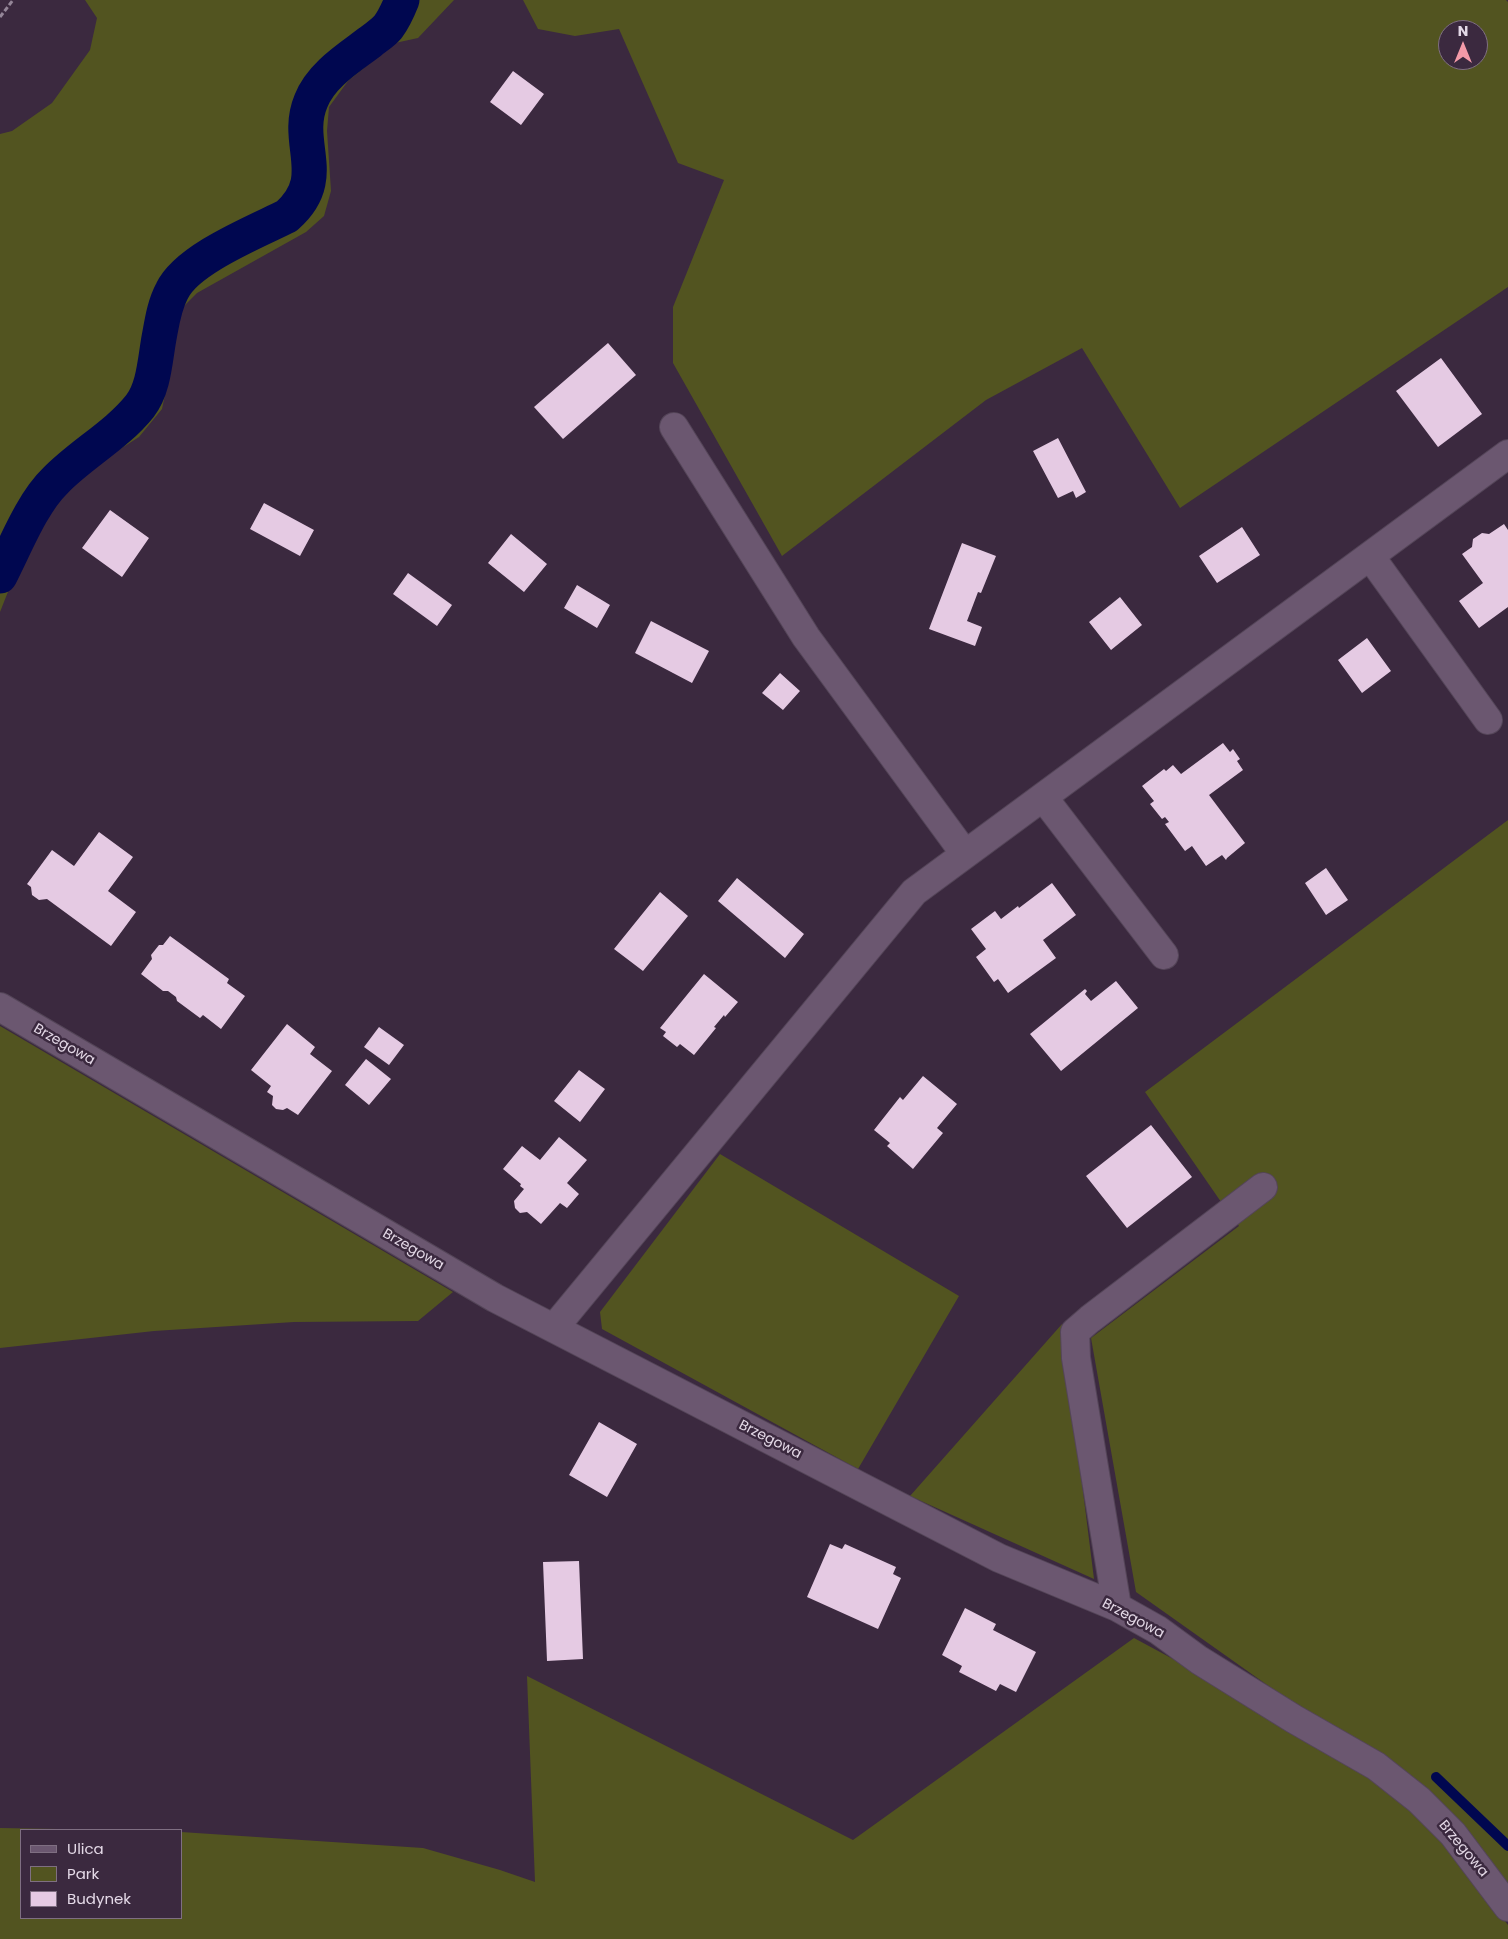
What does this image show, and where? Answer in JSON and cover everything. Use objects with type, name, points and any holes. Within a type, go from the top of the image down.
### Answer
[{"type":"street","points":[[674,427],[806,637],[965,854]]},
{"type":"street","points":[[554,1328],[914,892],[1508,454]]},
{"type":"street","points":[[1370,556],[1488,720]]},
{"type":"street","points":[[1043,797],[1164,955]]},
{"type":"street","name":"Brzegowa","points":[[0,1007],[496,1298],[999,1558],[1117,1607],[1158,1630],[1199,1660],[1294,1719],[1376,1766],[1419,1800],[1453,1834],[1508,1907]]},
{"type":"street","points":[[1117,1607],[1076,1358],[1075,1332],[1263,1187]]},
{"type":"path","points":[[0,17],[13,0]]},
{"type":"green space","points":[[85,0],[454,0],[418,38],[395,43],[348,81],[329,107],[327,131],[331,191],[324,216],[306,232],[197,293],[180,310],[162,409],[139,437],[81,474],[49,508],[17,569],[0,612],[0,134],[12,131],[52,103],[90,50],[97,18]]},
{"type":"green space","points":[[523,0],[1506,0],[1508,2],[1508,287],[1180,508],[1082,348],[986,400],[782,556],[673,363],[673,307],[724,180],[678,163],[619,29],[575,36],[538,29]]},
{"type":"green space","points":[[1508,820],[1508,1888],[1485,1854],[1459,1821],[1429,1790],[1294,1704],[1136,1592],[1091,1338],[1239,1226],[1145,1092]]},
{"type":"green space","points":[[0,1026],[453,1292],[418,1321],[294,1322],[154,1331],[0,1348]]},
{"type":"green space","points":[[720,1154],[959,1296],[858,1469],[602,1329],[600,1312]]},
{"type":"green space","points":[[1062,1324],[1094,1579],[910,1496]]},
{"type":"green space","points":[[1134,1638],[1186,1666],[1390,1789],[1446,1843],[1508,1925],[1508,1939],[0,1939],[0,1828],[58,1829],[20,1829],[20,1919],[182,1919],[182,1832],[423,1848],[535,1882],[527,1676],[853,1840]]},
{"type":"building","points":[[513,71],[544,94],[521,125],[490,102]]},
{"type":"building","points":[[608,343],[636,375],[563,439],[534,407]]},
{"type":"building","points":[[1441,358],[1482,414],[1438,447],[1396,391]]},
{"type":"building","points":[[1058,438],[1086,492],[1076,498],[1073,491],[1058,498],[1033,451]]},
{"type":"building","points":[[264,503],[314,530],[300,556],[250,529]]},
{"type":"building","points":[[110,510],[149,538],[122,577],[82,548]]},
{"type":"building","points":[[1504,524],[1508,530],[1508,607],[1479,628],[1459,601],[1483,583],[1462,554],[1472,547],[1473,539],[1482,533],[1489,534]]},
{"type":"building","points":[[1242,527],[1260,555],[1217,583],[1199,556]]},
{"type":"building","points":[[511,534],[547,564],[524,592],[488,563]]},
{"type":"building","points":[[962,543],[996,556],[981,593],[978,592],[967,621],[982,627],[975,646],[929,629]]},
{"type":"building","points":[[408,573],[452,605],[437,626],[393,594]]},
{"type":"building","points":[[577,585],[610,605],[597,628],[564,608]]},
{"type":"building","points":[[1120,597],[1142,625],[1111,650],[1089,622]]},
{"type":"building","points":[[651,621],[709,651],[692,683],[635,653]]},
{"type":"building","points":[[1367,638],[1391,671],[1362,693],[1338,660]]},
{"type":"building","points":[[780,673],[800,691],[783,710],[762,693]]},
{"type":"building","points":[[1223,743],[1230,752],[1233,749],[1240,759],[1237,761],[1243,770],[1209,795],[1245,843],[1226,860],[1222,855],[1206,866],[1192,846],[1185,851],[1165,824],[1169,822],[1165,817],[1162,819],[1150,804],[1154,801],[1142,786],[1164,769],[1166,771],[1173,765],[1181,774]]},
{"type":"building","points":[[99,832],[133,857],[108,891],[136,912],[111,946],[47,899],[39,900],[32,895],[31,887],[27,884],[52,850],[74,866]]},
{"type":"building","points":[[1326,868],[1348,900],[1326,915],[1305,883]]},
{"type":"building","points":[[737,878],[804,934],[785,958],[718,901]]},
{"type":"building","points":[[1052,883],[1076,915],[1043,940],[1056,958],[1008,993],[998,979],[994,982],[976,957],[986,949],[971,929],[995,911],[1001,919]]},
{"type":"building","points":[[660,892],[688,916],[643,971],[614,949]]},
{"type":"building","points":[[170,936],[229,979],[227,983],[245,996],[221,1029],[203,1015],[200,1018],[177,1001],[176,997],[168,991],[163,991],[141,974],[152,959],[151,955]]},
{"type":"building","points":[[704,974],[738,1002],[714,1027],[716,1028],[694,1055],[680,1044],[677,1047],[663,1036],[666,1032],[660,1028]]},
{"type":"building","points":[[1116,981],[1138,1008],[1061,1071],[1030,1034],[1085,989],[1087,991],[1085,994],[1091,1001]]},
{"type":"building","points":[[287,1024],[315,1047],[310,1054],[332,1071],[298,1115],[287,1108],[283,1110],[276,1109],[272,1105],[273,1096],[267,1092],[271,1086],[251,1070]]},
{"type":"building","points":[[379,1027],[404,1045],[389,1065],[364,1047]]},
{"type":"building","points":[[366,1059],[391,1079],[369,1105],[345,1085]]},
{"type":"building","points":[[579,1070],[605,1089],[580,1122],[554,1101]]},
{"type":"building","points":[[923,1076],[957,1104],[937,1128],[943,1133],[913,1169],[887,1146],[890,1143],[874,1130],[900,1097],[903,1100]]},
{"type":"building","points":[[1151,1125],[1192,1177],[1127,1228],[1086,1176]]},
{"type":"building","points":[[559,1137],[587,1160],[567,1183],[579,1194],[567,1208],[560,1203],[541,1224],[527,1212],[520,1213],[515,1208],[514,1201],[524,1189],[520,1186],[521,1184],[503,1169],[522,1146],[540,1160]]},
{"type":"building","points":[[599,1422],[637,1444],[607,1497],[569,1475]]},
{"type":"building","points":[[830,1544],[842,1549],[845,1544],[896,1567],[893,1574],[901,1578],[878,1629],[807,1597]]},
{"type":"building","points":[[579,1561],[583,1659],[547,1661],[543,1562]]},
{"type":"building","points":[[965,1608],[996,1624],[993,1630],[1036,1652],[1016,1692],[1000,1684],[996,1691],[959,1672],[962,1666],[942,1655]]},
{"type":"waterway","points":[[0,576],[31,513],[47,490],[65,471],[131,417],[145,399],[153,374],[165,308],[172,291],[180,279],[192,268],[223,247],[287,216],[300,202],[307,188],[309,174],[306,132],[311,101],[321,83],[336,68],[386,29],[394,18],[402,0]]},
{"type":"waterway","points":[[1436,1777],[1508,1846]]}]
